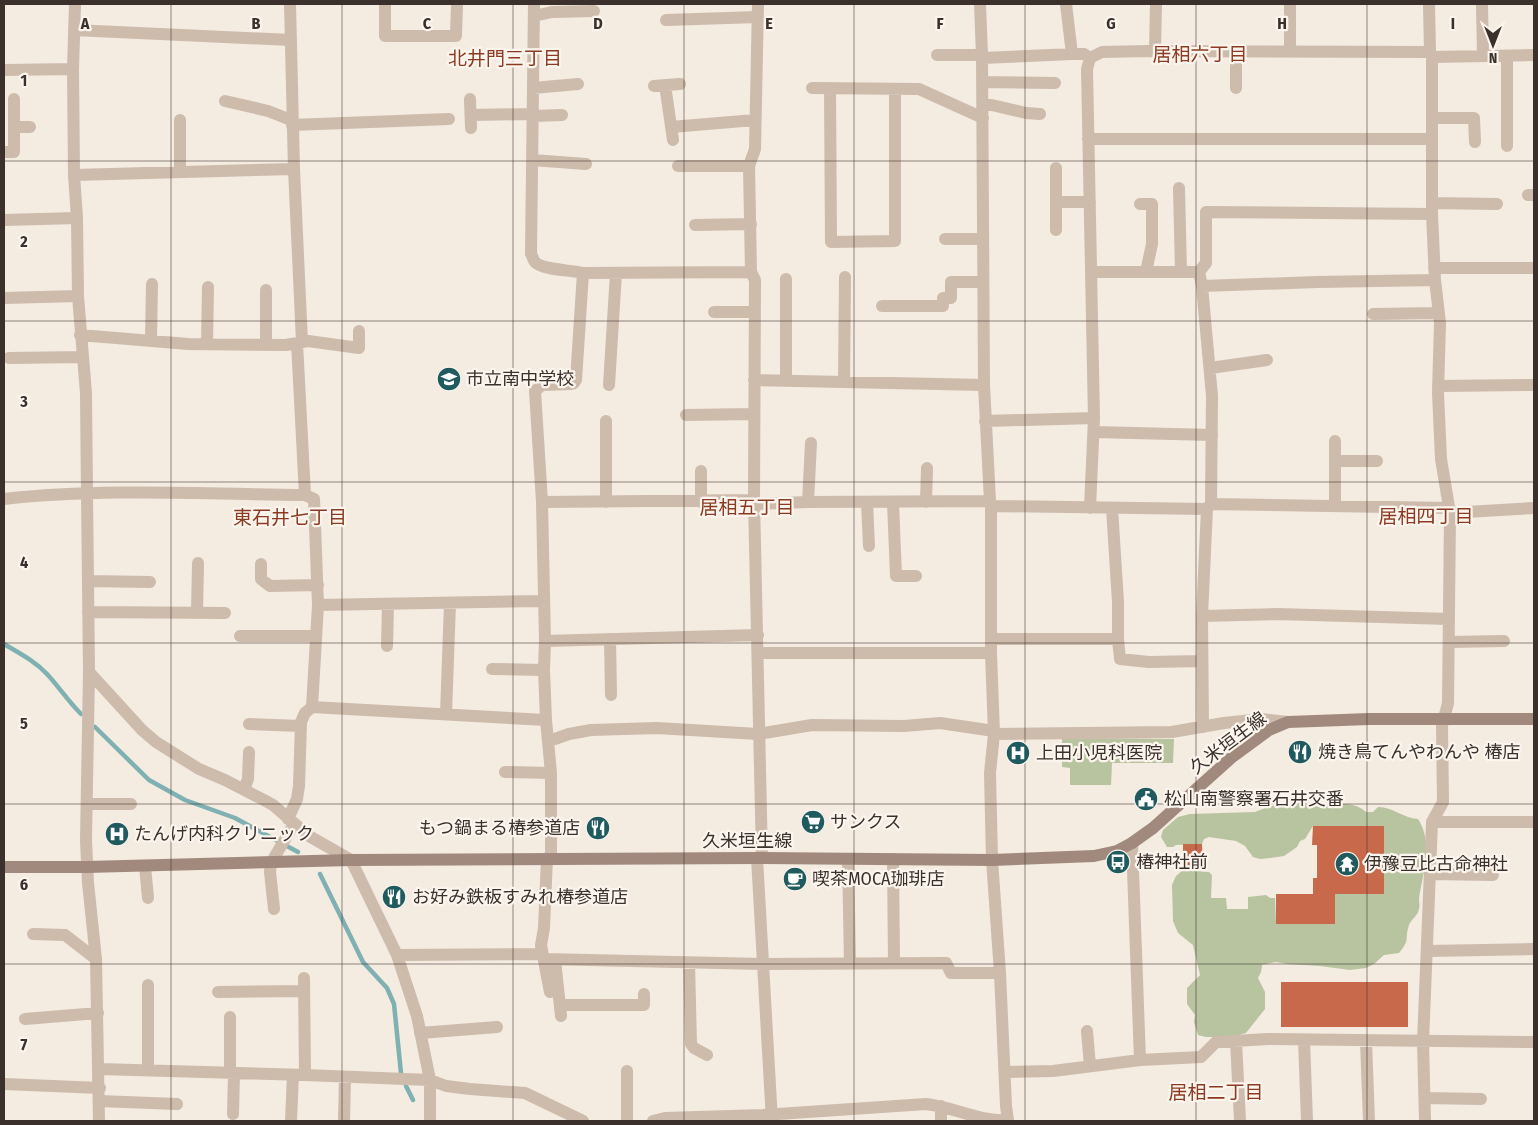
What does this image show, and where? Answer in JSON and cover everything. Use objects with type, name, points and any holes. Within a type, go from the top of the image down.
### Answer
[{"type":"main road","name":"久米垣生線","points":[[4,867],[549,858],[992,860],[1094,856],[1117,851],[1132,843],[1153,828],[1231,758],[1269,730],[1288,722],[1445,718],[1534,719]]},
{"type":"street","points":[[75,4],[73,69],[74,175],[80,335],[86,393],[89,672],[87,867],[96,959],[100,1069],[99,1121]]},
{"type":"street","points":[[290,4],[292,122],[305,495]]},
{"type":"street","points":[[385,4],[385,36],[456,36],[457,4]]},
{"type":"street","points":[[758,4],[755,149],[749,166],[752,272],[755,280],[754,414],[758,635],[759,858],[772,1118]]},
{"type":"street","points":[[655,1121],[664,1118],[772,1118],[913,1105],[941,1106],[987,1120],[1008,1121],[992,860],[990,773],[994,732],[991,653],[990,504],[984,385],[983,118],[980,4]]},
{"type":"street","points":[[1066,4],[1072,54]]},
{"type":"street","points":[[1155,51],[1156,4]]},
{"type":"street","points":[[1290,4],[1290,51]]},
{"type":"street","points":[[1425,1121],[1423,1042],[1432,822],[1444,802],[1442,726],[1448,703],[1449,642],[1449,510],[1441,459],[1438,386],[1438,313],[1432,208],[1429,4]]},
{"type":"street","points":[[1482,4],[1483,56]]},
{"type":"street","points":[[594,11],[552,12],[534,10],[531,254],[536,262],[542,266],[583,273],[752,272]]},
{"type":"street","points":[[666,20],[758,17]]},
{"type":"street","points":[[74,30],[290,40]]},
{"type":"street","points":[[1090,508],[1094,418],[1087,69],[1090,58],[1102,52],[1155,51],[1290,51],[1483,56],[1534,55]]},
{"type":"street","points":[[1236,51],[1236,88]]},
{"type":"street","points":[[936,55],[1084,54],[1090,58]]},
{"type":"street","points":[[1507,56],[1508,146]]},
{"type":"street","points":[[4,70],[73,69]]},
{"type":"street","points":[[982,82],[1055,83]]},
{"type":"street","points":[[533,88],[578,84]]},
{"type":"street","points":[[680,84],[660,86],[672,133],[756,120]]},
{"type":"street","points":[[812,88],[919,89],[983,118]]},
{"type":"street","points":[[830,88],[831,242],[895,241],[895,89]]},
{"type":"street","points":[[4,152],[14,152],[14,99]]},
{"type":"street","points":[[470,99],[471,128]]},
{"type":"street","points":[[225,101],[268,111],[292,122],[361,128],[449,119]]},
{"type":"street","points":[[982,103],[1026,113],[1040,114]]},
{"type":"street","points":[[235,117],[238,104]]},
{"type":"street","points":[[471,114],[562,115]]},
{"type":"street","points":[[1432,118],[1474,118],[1474,142]]},
{"type":"street","points":[[180,120],[180,172]]},
{"type":"street","points":[[426,120],[426,133]]},
{"type":"street","points":[[14,127],[30,127]]},
{"type":"street","points":[[1088,139],[1432,139]]},
{"type":"street","points":[[532,160],[586,164]]},
{"type":"street","points":[[678,166],[749,166]]},
{"type":"street","points":[[1056,168],[1056,230]]},
{"type":"street","points":[[74,175],[294,169]]},
{"type":"street","points":[[1179,188],[1181,272]]},
{"type":"street","points":[[1056,202],[1090,202]]},
{"type":"street","points":[[1140,204],[1152,204],[1152,244],[1146,272]]},
{"type":"street","points":[[1203,727],[1202,616],[1212,435],[1210,368],[1199,272],[1206,263],[1206,212],[1432,208],[1496,204]]},
{"type":"street","points":[[4,220],[77,218]]},
{"type":"street","points":[[695,225],[750,224]]},
{"type":"street","points":[[945,239],[983,239]]},
{"type":"street","points":[[1202,286],[1317,282],[1534,268]]},
{"type":"street","points":[[1091,272],[1199,272]]},
{"type":"street","points":[[550,992],[547,958],[550,773],[544,670],[542,502],[535,391],[542,385],[571,384],[576,380],[583,273]]},
{"type":"street","points":[[609,384],[616,273]]},
{"type":"street","points":[[844,382],[845,277]]},
{"type":"street","points":[[786,279],[786,380]]},
{"type":"street","points":[[882,306],[943,306],[943,298],[951,298],[950,282],[983,282]]},
{"type":"street","points":[[151,341],[152,284]]},
{"type":"street","points":[[207,344],[208,287]]},
{"type":"street","points":[[266,290],[266,345]]},
{"type":"street","points":[[4,298],[78,296]]},
{"type":"street","points":[[714,312],[755,312]]},
{"type":"street","points":[[1373,314],[1438,313]]},
{"type":"street","points":[[80,335],[207,344],[286,345],[308,341],[359,348],[359,332]]},
{"type":"street","points":[[9,358],[82,357]]},
{"type":"street","points":[[1210,368],[1267,360]]},
{"type":"street","points":[[754,380],[984,385]]},
{"type":"street","points":[[1438,386],[1534,385]]},
{"type":"street","points":[[686,415],[754,414]]},
{"type":"street","points":[[985,421],[1094,418]]},
{"type":"street","points":[[606,421],[606,502]]},
{"type":"street","points":[[1094,432],[1212,435]]},
{"type":"street","points":[[1335,441],[1335,506]]},
{"type":"street","points":[[808,502],[811,443]]},
{"type":"street","points":[[1335,461],[1377,460]]},
{"type":"street","points":[[926,502],[927,468]]},
{"type":"street","points":[[700,502],[701,471]]},
{"type":"street","points":[[4,499],[87,493],[305,495],[314,499],[318,605],[312,707]]},
{"type":"street","points":[[542,502],[926,502],[1090,508],[1335,506],[1449,510],[1534,508]]},
{"type":"street","points":[[867,502],[870,546]]},
{"type":"street","points":[[893,502],[896,576],[916,576]]},
{"type":"street","points":[[1112,508],[1118,593],[1120,660],[1149,662],[1202,661]]},
{"type":"street","points":[[197,612],[198,563]]},
{"type":"street","points":[[261,564],[261,579],[270,586],[318,585]]},
{"type":"street","points":[[88,582],[150,582]]},
{"type":"street","points":[[318,605],[543,601]]},
{"type":"street","points":[[446,714],[450,603]]},
{"type":"street","points":[[387,646],[388,604]]},
{"type":"street","points":[[88,612],[225,612]]},
{"type":"street","points":[[1202,616],[1277,614],[1449,619]]},
{"type":"street","points":[[545,641],[758,635]]},
{"type":"street","points":[[240,636],[316,636]]},
{"type":"street","points":[[610,639],[611,695]]},
{"type":"street","points":[[992,639],[1118,639]]},
{"type":"street","points":[[1449,642],[1504,641]]},
{"type":"street","points":[[758,653],[991,653]]},
{"type":"street","points":[[492,669],[544,670]]},
{"type":"street","points":[[89,672],[142,730],[156,742],[199,769],[272,805],[308,836],[351,860],[397,955],[417,1016],[430,1080],[430,1121]]},
{"type":"street","points":[[274,910],[270,872],[271,862],[291,822],[299,786],[301,726],[305,713],[312,707],[546,720]]},
{"type":"street","points":[[549,741],[569,734],[591,730],[657,728],[758,734],[812,725],[904,726],[940,723],[994,732],[1172,732],[1261,719],[1288,722]]},
{"type":"street","points":[[249,724],[301,726]]},
{"type":"street","points":[[244,790],[248,779],[249,752]]},
{"type":"street","points":[[505,772],[550,773]]},
{"type":"street","points":[[87,804],[131,804]]},
{"type":"street","points":[[1432,822],[1534,822]]},
{"type":"street","points":[[1132,843],[1140,1060]]},
{"type":"street","points":[[848,859],[850,964]]},
{"type":"street","points":[[893,859],[894,963]]},
{"type":"street","points":[[145,866],[148,898]]},
{"type":"street","points":[[1430,874],[1493,875]]},
{"type":"street","points":[[33,934],[65,935],[96,959]]},
{"type":"street","points":[[1427,951],[1534,950]]},
{"type":"street","points":[[397,955],[689,963],[946,963],[951,974],[1000,973]]},
{"type":"street","points":[[547,958],[561,1011],[644,1004],[644,994]]},
{"type":"street","points":[[689,963],[691,1044],[694,1048],[707,1055]]},
{"type":"street","points":[[218,992],[304,984],[299,1075],[291,1121]]},
{"type":"street","points":[[148,985],[148,1070]]},
{"type":"street","points":[[25,1019],[98,1013]]},
{"type":"street","points":[[230,1017],[233,1114]]},
{"type":"street","points":[[420,1033],[497,1027]]},
{"type":"street","points":[[1088,1031],[1090,1066]]},
{"type":"street","points":[[1005,1072],[1053,1071],[1140,1060],[1200,1057],[1216,1042],[1304,1040],[1534,1042]]},
{"type":"street","points":[[1304,1040],[1307,1121]]},
{"type":"street","points":[[1236,1041],[1240,1121]]},
{"type":"street","points":[[1366,1041],[1370,1121]]},
{"type":"street","points":[[100,1069],[430,1080],[446,1086],[525,1093],[561,1116],[583,1121]]},
{"type":"street","points":[[627,1072],[627,1121]]},
{"type":"street","points":[[344,1121],[345,1077]]},
{"type":"street","points":[[4,1084],[100,1088]]},
{"type":"street","points":[[1425,1098],[1481,1099]]},
{"type":"street","points":[[100,1101],[177,1104]]},
{"type":"street","points":[[941,1106],[941,1121]]},
{"type":"green space","points":[[1062,738],[1174,739],[1173,763],[1112,763],[1111,785],[1070,785],[1070,768],[1062,767]]},
{"type":"green space","points":[[1334,804],[1355,806],[1366,812],[1373,812],[1378,807],[1383,807],[1418,819],[1423,827],[1426,857],[1419,908],[1409,925],[1405,945],[1399,953],[1384,955],[1366,968],[1350,970],[1276,962],[1262,965],[1258,978],[1265,992],[1265,1009],[1246,1033],[1232,1037],[1206,1037],[1198,1035],[1194,1022],[1195,1015],[1187,1004],[1187,988],[1200,975],[1193,945],[1178,933],[1173,921],[1172,885],[1176,876],[1183,870],[1209,872],[1212,875],[1211,898],[1226,898],[1227,909],[1248,909],[1248,897],[1266,895],[1270,898],[1275,898],[1276,924],[1335,924],[1335,894],[1384,893],[1384,827],[1313,826],[1305,839],[1300,841],[1297,847],[1284,856],[1260,859],[1253,857],[1245,846],[1236,841],[1209,837],[1204,839],[1202,844],[1167,847],[1161,837],[1163,830],[1178,817],[1190,814],[1255,812],[1270,806]]},
{"type":"building","points":[[1313,826],[1384,826],[1384,894],[1335,894],[1335,924],[1276,924],[1276,894],[1313,894],[1313,878],[1317,878],[1317,845],[1312,845]]},
{"type":"building","points":[[1183,844],[1202,844],[1203,870],[1183,870]]},
{"type":"building","points":[[1281,982],[1408,982],[1408,1027],[1281,1027]]},
{"type":"waterway","points":[[4,644],[27,657],[42,669],[81,714]]},
{"type":"waterway","points":[[95,727],[149,780],[185,800],[235,818],[298,852]]},
{"type":"waterway","points":[[320,874],[363,962],[387,988],[394,1004],[401,1073]]},
{"type":"waterway","points":[[406,1086],[413,1100]]},
{"type":"place","name":"市立南中学校","points":[[449,379]]},
{"type":"place","name":"焼き鳥てんやわんや 椿店","points":[[1300,752]]},
{"type":"place","name":"上田小児科医院","points":[[1018,753]]},
{"type":"place","name":"松山南警察署石井交番","points":[[1146,799]]},
{"type":"place","name":"サンクス","points":[[813,822]]},
{"type":"place","name":"もつ鍋まる椿参道店","points":[[598,828]]},
{"type":"place","name":"たんげ内科クリニック","points":[[117,834]]},
{"type":"place","name":"椿神社前","points":[[1118,862]]},
{"type":"place","name":"伊豫豆比古命神社","points":[[1347,864]]},
{"type":"place","name":"喫茶MOCA珈琲店","points":[[795,879]]},
{"type":"place","name":"お好み鉄板すみれ椿参道店","points":[[394,897]]},
{"type":"district","name":"居相六丁目","points":[[1200,54]]},
{"type":"district","name":"北井門三丁目","points":[[505,58]]},
{"type":"district","name":"居相五丁目","points":[[747,507]]},
{"type":"district","name":"居相四丁目","points":[[1426,516]]},
{"type":"district","name":"東石井七丁目","points":[[290,517]]},
{"type":"district","name":"居相二丁目","points":[[1216,1092]]}]
